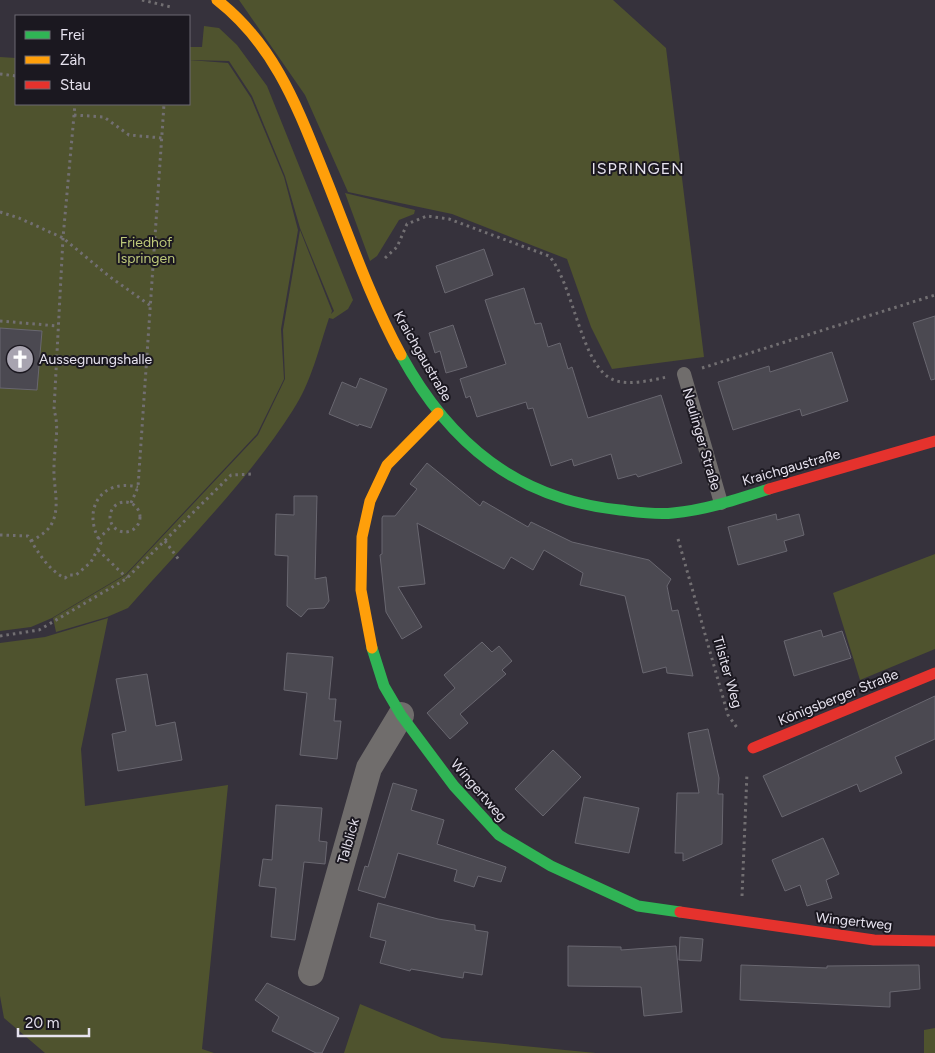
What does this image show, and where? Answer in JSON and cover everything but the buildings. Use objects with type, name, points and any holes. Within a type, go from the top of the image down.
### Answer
[{"type":"street","name":"Kraichgaustraße","points":[[217,0],[248,27],[265,48],[281,78],[376,304],[422,391],[438,413],[467,445],[495,467],[541,493],[571,503],[604,509],[673,513],[721,503],[935,441]]},
{"type":"street","name":"Wingertweg","points":[[438,413],[386,465],[370,500],[362,537],[361,590],[374,657],[384,686],[401,715],[454,786],[499,835],[551,866],[638,906],[741,923],[874,940],[935,940]]},
{"type":"street","name":"Königsberger Straße","points":[[752,748],[935,673]]},
{"type":"street","name":"Talblick","points":[[311,973],[368,768],[401,715]]},
{"type":"lane","name":"Neulinger Straße","points":[[684,374],[721,503]]},
{"type":"path","points":[[142,0],[171,7]]},
{"type":"path","points":[[0,74],[15,76]]},
{"type":"path","points":[[31,541],[49,527],[53,520],[56,502],[54,467],[57,420],[54,410],[58,326],[63,238],[75,105]]},
{"type":"path","points":[[131,504],[138,486],[164,105]]},
{"type":"path","points":[[74,115],[104,117],[129,135],[162,138]]},
{"type":"path","points":[[0,212],[20,218],[63,238],[110,277],[151,306]]},
{"type":"path","points":[[363,270],[382,262],[397,247],[407,224],[427,216],[449,219],[549,256],[566,285],[584,339],[598,367],[612,380],[623,382],[684,374],[935,295]]},
{"type":"path","points":[[0,322],[58,326]]},
{"type":"path","points":[[0,636],[39,630],[127,578],[231,475],[253,474]]},
{"type":"path","points":[[0,535],[28,536],[49,567],[65,578],[69,575],[76,575],[91,562],[98,550],[100,543],[92,523],[93,514],[102,494],[111,487],[122,484],[138,486]]},
{"type":"path","points":[[120,503],[131,504],[139,512],[137,525],[125,532],[112,526],[110,517],[113,508],[120,503]]},
{"type":"path","name":"Tilsiter Weg","points":[[673,513],[677,536],[728,715],[752,748]]},
{"type":"path","points":[[98,539],[112,526]]},
{"type":"path","points":[[165,541],[179,560]]},
{"type":"path","points":[[98,550],[127,578]]},
{"type":"path","points":[[741,923],[747,773],[752,748]]},
{"type":"green space","points":[[239,0],[613,0],[666,48],[704,357],[612,369],[591,327],[567,259],[452,214],[348,192],[305,95]]},
{"type":"green space","points":[[204,26],[219,28],[237,45],[267,86],[353,300],[348,309],[333,319],[329,318],[305,388],[275,437],[193,536],[128,608],[107,617],[56,632],[53,618],[127,574],[258,435],[285,379],[283,330],[300,230],[332,311],[331,314],[334,311],[300,228],[285,176],[252,96],[229,61],[190,60],[190,47],[202,47]]},
{"type":"green space","name":"Friedhof Ispringen","points":[[0,57],[15,58],[15,105],[190,105],[190,60],[228,63],[251,98],[284,177],[298,230],[281,329],[284,379],[257,434],[126,574],[52,618],[31,627],[0,631]]},
{"type":"green space","points":[[345,193],[415,210],[414,214],[399,220],[377,256],[370,261]]},
{"type":"green space","points":[[935,554],[935,649],[860,680],[833,593]]},
{"type":"green space","points":[[108,618],[81,749],[85,806],[228,785],[202,1049],[214,1053],[45,1053],[4,1018],[0,996],[0,643],[45,637]]},
{"type":"green space","points":[[360,1004],[442,1038],[596,1053],[344,1053]]},
{"type":"green space","points":[[935,1028],[935,1053],[924,1053],[924,1030]]},
{"type":"traffic: fast","points":[[401,355],[420,387],[441,415],[465,440],[490,462],[518,480],[549,494],[583,504],[633,512],[667,514],[710,507],[769,489]]},
{"type":"traffic: fast","points":[[372,648],[384,686],[401,715],[454,786],[499,835],[551,866],[638,906],[680,912]]},
{"type":"traffic: slow","points":[[217,0],[255,37],[270,58],[295,103],[370,289],[401,355]]},
{"type":"traffic: slow","points":[[372,648],[361,590],[362,537],[370,501],[387,465],[438,413]]},
{"type":"traffic: jam","points":[[769,489],[935,441]]},
{"type":"traffic: jam","points":[[753,748],[935,673]]},
{"type":"traffic: jam","points":[[680,912],[874,940],[935,941]]},
{"type":"place","name":"Aussegnungshalle","points":[[20,359]]},
{"type":"district","name":"ISPRINGEN","points":[[638,168]]}]
